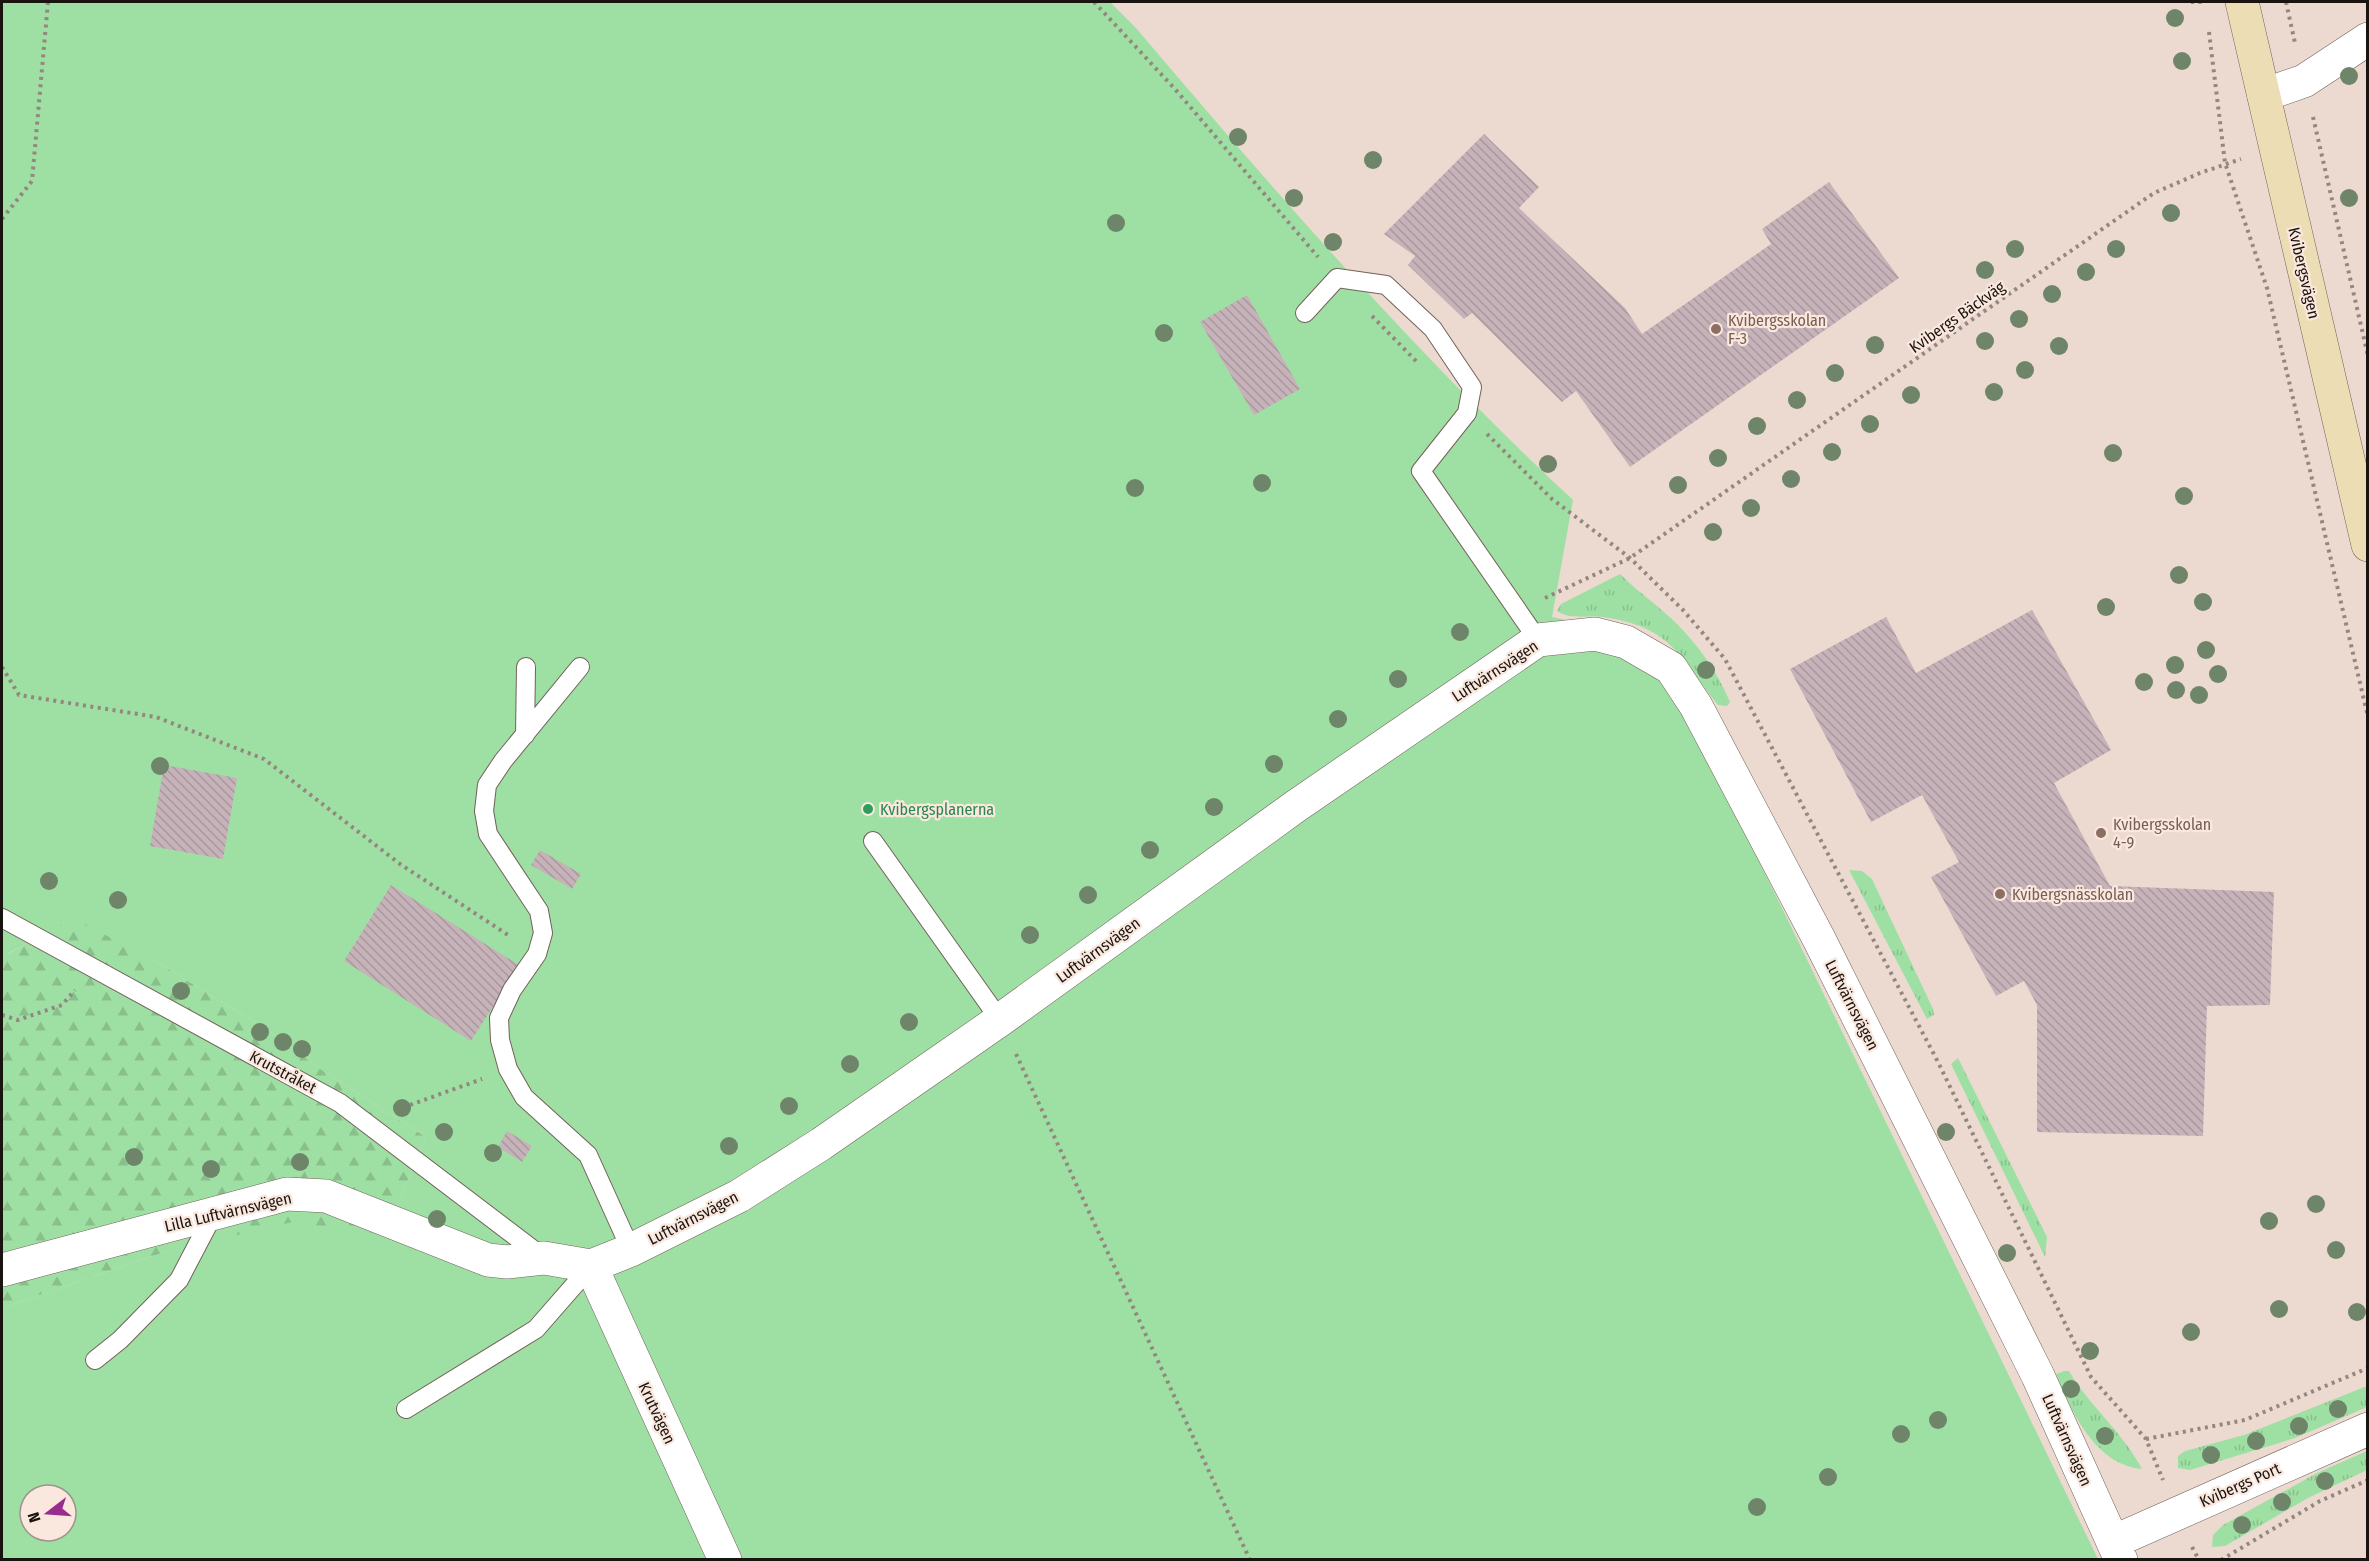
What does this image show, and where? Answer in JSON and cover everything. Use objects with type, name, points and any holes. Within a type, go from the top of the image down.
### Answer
[{"type":"street","name":"Kvibergsvägen","points":[[2241,2],[2367,545]]},
{"type":"street","points":[[2264,95],[2304,81],[2367,39]]},
{"type":"street","name":"Luftvärnsvägen","points":[[591,1266],[631,1250],[739,1196],[821,1144],[1000,1020],[1296,806],[1538,640],[1595,633],[1626,642],[1671,668],[1696,706],[1819,939],[2038,1376],[2117,1551]]},
{"type":"street","name":"Lilla Luftvärnsvägen","points":[[2,1270],[287,1194],[326,1196],[488,1260],[507,1262],[544,1258],[591,1266]]},
{"type":"street","name":"Krutvägen","points":[[591,1266],[726,1560]]},
{"type":"street","name":"Kvibergs Port","points":[[2117,1551],[2177,1512],[2367,1429]]},
{"type":"lane","points":[[1305,313],[1337,278],[1386,285],[1433,328],[1472,387],[1467,413],[1421,471],[1538,640]]},
{"type":"lane","points":[[525,735],[526,667]]},
{"type":"lane","points":[[580,668],[487,785],[484,811],[488,834],[539,911],[543,933],[537,954],[512,990],[499,1018],[500,1040],[508,1069],[524,1097],[588,1155],[631,1250]]},
{"type":"lane","points":[[873,841],[1000,1020]]},
{"type":"lane","name":"Krutstråket","points":[[2,918],[340,1103],[544,1258]]},
{"type":"lane","points":[[95,1360],[120,1340],[179,1280],[214,1214]]},
{"type":"lane","points":[[406,1409],[536,1329],[591,1266]]},
{"type":"path","points":[[2,219],[32,181],[48,2]]},
{"type":"path","points":[[2191,2],[2205,2],[2206,14]]},
{"type":"path","points":[[2286,2],[2367,356]]},
{"type":"path","points":[[2208,25],[2225,164],[2266,288],[2367,717]]},
{"type":"path","name":"Kvibergs Bäckväg","points":[[2146,1439],[2091,1377],[1938,1062],[1725,659],[1683,610],[1630,558],[2154,193],[2225,164],[2318,141]]},
{"type":"path","points":[[2,667],[20,695],[156,717],[264,759],[400,864],[537,954]]},
{"type":"path","points":[[2,1016],[18,1020],[62,1005],[94,970]]},
{"type":"path","points":[[1000,1020],[1250,1560]]},
{"type":"path","points":[[363,1120],[452,1091],[508,1069]]},
{"type":"path","points":[[2199,1560],[2146,1439],[2245,1420],[2367,1368]]},
{"type":"path","points":[[2221,1560],[2320,1501],[2367,1480]]},
{"type":"green space","name":"Kvibergsplanerna","points":[[2,2],[1110,2],[1136,28],[1294,211],[1402,330],[1515,445],[1573,500],[1552,617],[1632,634],[1681,700],[2098,1559],[2,1559],[2,1308],[165,1252],[292,1222],[385,1235],[426,1137],[319,1068],[269,1031],[165,967],[74,918],[7,954],[2,952]]},
{"type":"green space","points":[[1620,574],[1670,617],[1693,641],[1720,681],[1730,702],[1727,706],[1718,705],[1672,646],[1645,628],[1603,617],[1573,616],[1557,611],[1561,604]]},
{"type":"green space","points":[[1849,870],[1862,871],[1872,879],[1933,1009],[1934,1015],[1927,1019]]},
{"type":"green space","points":[[74,917],[165,967],[269,1031],[319,1068],[426,1137],[385,1235],[165,1252],[2,1308],[2,952],[8,954]]},
{"type":"green space","points":[[1958,1058],[2047,1237],[2045,1257],[1951,1064]]},
{"type":"green space","points":[[2069,1371],[2126,1443],[2142,1469],[2111,1458],[2088,1435],[2070,1405],[2056,1374]]},
{"type":"green space","points":[[2367,1386],[2367,1407],[2295,1438],[2190,1470],[2178,1468],[2178,1456],[2185,1451],[2244,1435]]},
{"type":"green space","points":[[2367,1451],[2367,1470],[2308,1498],[2225,1546],[2212,1547],[2213,1535],[2223,1525],[2317,1473]]},
{"type":"building","points":[[1484,134],[1539,187],[1519,208],[1625,308],[1642,334],[1771,244],[1762,229],[1829,182],[1899,278],[1630,467],[1576,391],[1562,402],[1472,313],[1464,319],[1408,265],[1415,256],[1384,234]]},
{"type":"building","points":[[1247,295],[1300,389],[1254,415],[1200,322]]},
{"type":"building","points":[[2032,610],[2111,750],[2054,783],[2110,886],[2274,892],[2270,1005],[2207,1006],[2203,1136],[2037,1132],[2037,1005],[2024,981],[1996,996],[1931,877],[1959,862],[1922,795],[1871,822],[1790,669],[1886,617],[1916,673]]},
{"type":"building","points":[[164,765],[237,778],[223,859],[150,846]]},
{"type":"building","points":[[540,850],[581,874],[572,889],[531,865]]},
{"type":"building","points":[[391,885],[519,965],[471,1041],[344,961]]},
{"type":"building","points":[[507,1131],[532,1146],[522,1162],[498,1147]]},
{"type":"place","name":"Kvibergsskolan F-3","points":[[1716,329]]},
{"type":"place","name":"Kvibergsplanerna","points":[[868,809]]},
{"type":"place","name":"Kvibergsskolan 4-9","points":[[2101,833]]},
{"type":"place","name":"Kvibergsnässkolan","points":[[2000,894]]}]
